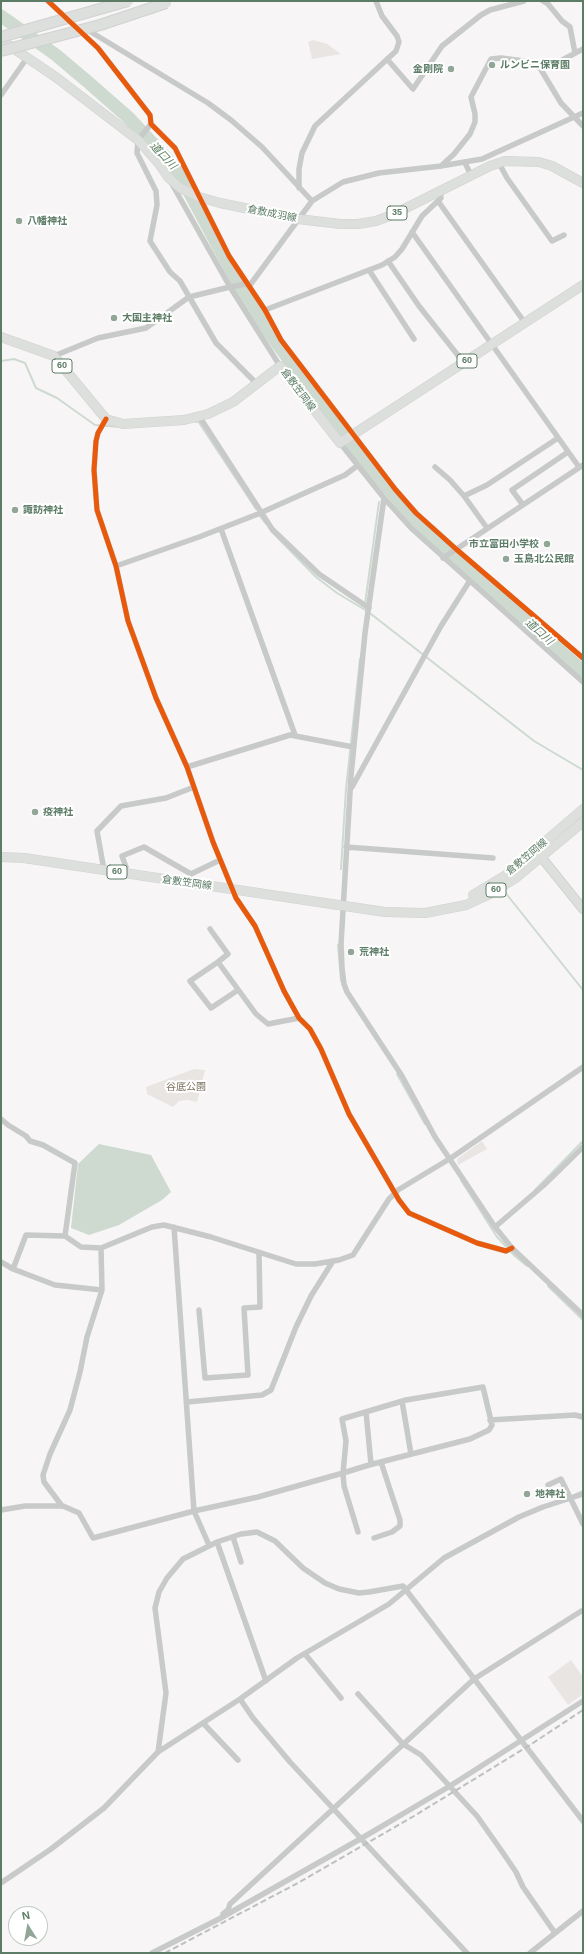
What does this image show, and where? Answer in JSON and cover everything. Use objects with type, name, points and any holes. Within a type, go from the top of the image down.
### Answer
[{"type":"highway","points":[[1,38],[128,1]]},
{"type":"highway","points":[[1,51],[100,25],[166,3]]},
{"type":"main road","name":"倉敷成羽線","points":[[1,38],[140,138],[168,178],[180,188],[199,197],[220,203],[298,219],[340,224],[376,221],[392,216],[471,175],[499,163],[519,161],[539,162],[552,166],[583,183]]},
{"type":"main road","name":"60","points":[[346,439],[583,285]]},
{"type":"main road","name":"60","points":[[1,337],[54,356],[103,424]]},
{"type":"main road","name":"倉敷笠岡線","points":[[103,424],[184,420],[208,414],[234,402],[280,366],[346,439]]},
{"type":"main road","name":"倉敷笠岡線","points":[[1,857],[24,858],[343,906],[407,914],[466,905],[490,894],[518,878],[583,809]]},
{"type":"main road","name":"倉敷笠岡線","points":[[539,854],[583,822]]},
{"type":"street","points":[[48,1],[98,48],[150,115],[150,125],[140,138],[137,153],[156,191],[157,205],[150,241],[170,272],[180,281],[216,342],[257,384]]},
{"type":"street","points":[[299,188],[299,169],[302,153],[315,126],[396,51],[399,42],[397,36],[382,16],[376,1]]},
{"type":"street","points":[[387,59],[413,89],[442,46],[481,15],[490,10],[524,1]]},
{"type":"street","points":[[542,1],[548,4],[562,21],[570,27],[575,53]]},
{"type":"street","points":[[65,16],[208,103],[258,144],[312,201]]},
{"type":"street","points":[[441,166],[454,154],[470,134],[475,122],[475,114],[470,97],[491,59],[501,58],[524,61],[540,68],[551,66],[583,49]]},
{"type":"street","points":[[1,95],[27,58]]},
{"type":"street","points":[[540,68],[561,103],[583,126]]},
{"type":"street","points":[[54,356],[98,338],[146,328],[189,297],[247,284],[312,201],[343,182],[379,173],[465,163],[482,159],[576,118],[583,113]]},
{"type":"street","points":[[150,125],[175,148],[229,256],[265,310],[281,340],[346,439],[416,514],[583,658]]},
{"type":"street","points":[[465,163],[471,175]]},
{"type":"street","points":[[499,163],[507,178],[552,241],[564,235]]},
{"type":"street","points":[[168,178],[280,366]]},
{"type":"street","points":[[265,310],[369,270],[388,261],[402,249],[422,216],[442,198],[440,191]]},
{"type":"street","points":[[438,202],[525,323]]},
{"type":"street","points":[[412,232],[493,344],[568,452],[581,466],[443,558]]},
{"type":"street","points":[[388,261],[419,306],[464,363]]},
{"type":"street","points":[[369,270],[414,339]]},
{"type":"street","points":[[199,416],[260,513],[272,529],[319,574],[369,608]]},
{"type":"street","points":[[103,424],[96,447],[95,496],[97,510],[116,566],[128,621],[156,698],[187,767],[220,860],[232,889],[255,926],[284,991],[299,1018],[310,1029],[321,1049],[349,1114],[395,1193],[409,1213],[477,1243],[510,1249]]},
{"type":"street","points":[[464,496],[488,485],[558,438]]},
{"type":"street","points":[[346,439],[357,466],[410,528],[583,682]]},
{"type":"street","points":[[523,505],[512,490],[568,452]]},
{"type":"street","points":[[116,566],[221,529],[260,513],[345,475],[357,466]]},
{"type":"street","points":[[435,467],[450,480],[464,496],[488,528]]},
{"type":"street","points":[[384,498],[351,746],[351,787],[343,906],[342,968],[347,992],[392,1059],[423,1116],[449,1159],[510,1249],[583,1315]]},
{"type":"street","points":[[221,529],[295,735]]},
{"type":"street","points":[[351,787],[424,656],[469,582]]},
{"type":"street","points":[[187,767],[290,735],[351,746]]},
{"type":"street","points":[[104,870],[97,831],[121,806],[127,803],[166,798],[194,787]]},
{"type":"street","points":[[126,867],[122,856],[144,847],[191,874],[220,860]]},
{"type":"street","points":[[346,847],[493,858]]},
{"type":"street","points":[[539,854],[583,909]]},
{"type":"street","points":[[210,929],[228,954],[190,981],[211,1008],[238,990]]},
{"type":"street","points":[[218,962],[256,1014],[268,1024],[299,1018]]},
{"type":"street","points":[[13,1269],[26,1235],[65,1236],[81,1247],[102,1248],[152,1227],[164,1225],[258,1252],[278,1260],[302,1265],[333,1261],[353,1255],[379,1214],[395,1193],[449,1159],[583,1067]]},
{"type":"street","points":[[1,1119],[26,1136],[30,1141],[43,1145],[75,1163],[65,1236]]},
{"type":"street","points":[[495,1227],[544,1186],[583,1147]]},
{"type":"street","points":[[174,1227],[194,1511],[209,1545]]},
{"type":"street","points":[[62,1506],[44,1482],[43,1475],[50,1454],[70,1410],[87,1337],[102,1290],[100,1252],[102,1248]]},
{"type":"street","points":[[199,1310],[206,1378],[248,1375],[244,1308],[260,1307],[258,1252]]},
{"type":"street","points":[[187,1402],[262,1395],[271,1390],[296,1327],[312,1296],[333,1261]]},
{"type":"street","points":[[1,1262],[13,1269],[55,1285],[102,1290]]},
{"type":"street","points":[[1,1510],[25,1506],[62,1506],[80,1514],[93,1538],[194,1511],[258,1497],[343,1473],[371,1464],[470,1439],[489,1430],[492,1424],[482,1387],[402,1401],[342,1419],[346,1441],[343,1473],[344,1486],[358,1532]]},
{"type":"street","points":[[402,1401],[412,1454]]},
{"type":"street","points":[[366,1412],[371,1464]]},
{"type":"street","points":[[490,1420],[575,1415],[583,1417]]},
{"type":"street","points":[[374,1538],[392,1532],[400,1526],[400,1520],[381,1462]]},
{"type":"street","points":[[548,1485],[561,1479],[583,1524]]},
{"type":"street","points":[[1,1882],[51,1849],[104,1808],[158,1752],[306,1654],[389,1604],[444,1558],[519,1517],[583,1494]]},
{"type":"street","points":[[158,1752],[166,1693],[155,1608],[156,1600],[167,1578],[183,1559],[209,1545],[252,1531],[268,1536],[303,1568],[325,1583],[339,1589],[364,1593],[385,1591],[402,1586],[407,1590],[583,1821]]},
{"type":"street","points":[[232,1537],[241,1562]]},
{"type":"street","points":[[217,1542],[266,1680]]},
{"type":"street","points":[[219,1918],[228,1910],[230,1904],[474,1679],[583,1610]]},
{"type":"street","points":[[306,1654],[341,1698]]},
{"type":"street","points":[[358,1694],[403,1744],[421,1755],[477,1816],[516,1872],[523,1887],[555,1933]]},
{"type":"street","points":[[240,1699],[253,1718],[290,1762],[334,1807],[468,1953]]},
{"type":"street","points":[[152,1953],[219,1918],[362,1838],[450,1786],[522,1741],[583,1700]]},
{"type":"street","points":[[203,1723],[238,1760]]},
{"type":"street","points":[[530,1953],[583,1911]]},
{"type":"green space","points":[[313,40],[327,44],[341,54],[312,59],[308,42]]},
{"type":"green space","name":"谷底公園","points":[[194,1069],[205,1070],[197,1102],[187,1100],[179,1101],[173,1107],[147,1094],[146,1087]]},
{"type":"green space","points":[[482,1141],[487,1149],[458,1165],[457,1159]]},
{"type":"green space","points":[[571,1660],[583,1677],[583,1694],[568,1705],[548,1677]]},
{"type":"shaded area","points":[[99,1144],[151,1155],[171,1192],[162,1200],[119,1225],[89,1235],[71,1228],[78,1164]]},
{"type":"waterway","name":"道口川","points":[[1,16],[56,55],[88,82],[129,118],[178,171],[244,295],[279,346],[353,447],[433,541],[467,567],[583,671]]},
{"type":"waterway","points":[[1,361],[14,359],[25,363],[36,388],[57,398],[95,425],[120,427]]},
{"type":"waterway","points":[[196,422],[198,421],[256,509]]},
{"type":"waterway","name":"道口川","points":[[383,492],[387,489]]},
{"type":"waterway","points":[[365,604],[379,502]]},
{"type":"waterway","points":[[259,515],[266,524]]},
{"type":"waterway","points":[[271,531],[316,577],[337,593],[367,611]]},
{"type":"waterway","points":[[371,614],[534,741],[583,770]]},
{"type":"waterway","points":[[341,869],[346,789],[360,659]]},
{"type":"waterway","points":[[504,891],[583,990]]},
{"type":"waterway","points":[[338,945],[341,981]]},
{"type":"waterway","points":[[397,1074],[425,1124]]},
{"type":"waterway","points":[[535,1190],[583,1141]]},
{"type":"waterway","points":[[461,1180],[497,1237],[527,1266]]},
{"type":"waterway","points":[[548,1286],[583,1320]]},
{"type":"waterway","points":[[574,1495],[583,1491]]},
{"type":"railway","points":[[165,1953],[296,1884],[414,1816],[530,1745],[583,1710]]},
{"type":"cycle path","points":[[48,1],[98,48],[150,115],[151,124],[175,148],[229,256],[265,310],[281,340],[395,489],[416,513],[456,549],[583,658]]},
{"type":"cycle path","points":[[106,419],[98,433],[96,441],[94,470],[97,510],[116,566],[128,621],[156,698],[187,767],[213,842],[236,898],[255,926],[284,991],[299,1018],[310,1029],[321,1049],[349,1114],[399,1200],[409,1213],[477,1243],[506,1251],[512,1248]]},
{"type":"place","name":"ルンビニ保育園","points":[[492,65]]},
{"type":"place","name":"金剛院","points":[[451,69]]},
{"type":"place","name":"八幡神社","points":[[19,221]]},
{"type":"place","name":"大国主神社","points":[[114,318]]},
{"type":"place","name":"諏訪神社","points":[[15,510]]},
{"type":"place","name":"市立富田小学校","points":[[547,544]]},
{"type":"place","name":"玉島北公民館","points":[[506,559]]},
{"type":"place","name":"疫神社","points":[[35,812]]},
{"type":"place","name":"荒神社","points":[[351,952]]},
{"type":"place","name":"地神社","points":[[527,1494]]}]
